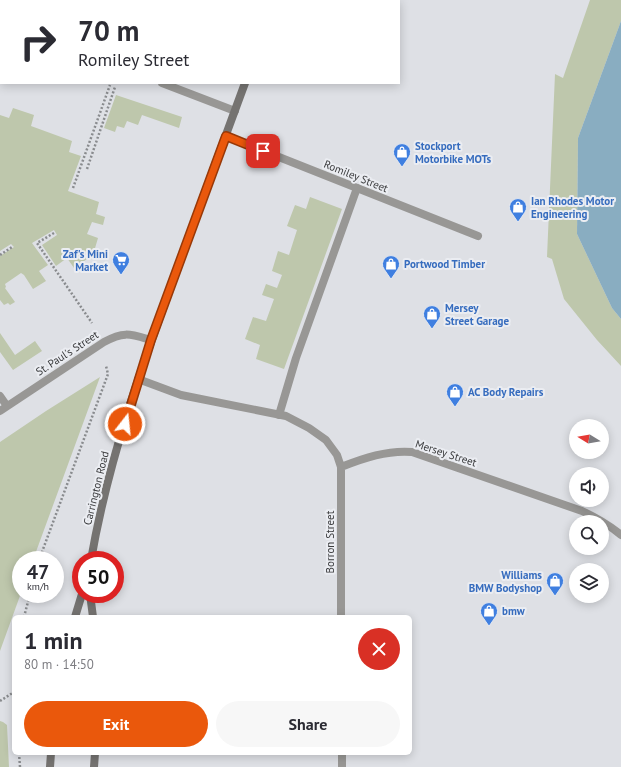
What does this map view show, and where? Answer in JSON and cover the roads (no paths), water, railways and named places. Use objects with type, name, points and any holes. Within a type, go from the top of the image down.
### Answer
[{"type":"main road","name":"Carrington Road","points":[[93,551],[116,453],[138,379],[245,84]]},
{"type":"main road","points":[[75,615],[79,603]]},
{"type":"main road","points":[[91,603],[93,615]]},
{"type":"main road","points":[[50,767],[51,755]]},
{"type":"main road","points":[[94,755],[94,767]]},
{"type":"street","points":[[165,84],[235,111]]},
{"type":"street","name":"Romiley Street","points":[[226,136],[478,236]]},
{"type":"street","points":[[279,415],[296,358],[358,188]]},
{"type":"street","name":"St. Paul's Street","points":[[3,408],[116,335],[132,334],[151,340]]},
{"type":"street","points":[[138,379],[181,395],[286,416],[309,428],[326,440],[337,455],[341,467]]},
{"type":"street","points":[[0,396],[3,408]]},
{"type":"street","name":"Mersey Street","points":[[341,467],[362,459],[387,453],[398,451],[412,452],[582,511],[612,527],[621,535]]},
{"type":"street","name":"Borron Street","points":[[341,467],[341,615]]},
{"type":"street","points":[[342,755],[342,767]]},
{"type":"water","points":[[621,21],[621,319],[612,308],[577,234],[578,138]]},
{"type":"place","name":"Stockport Motorbike MOTs","points":[[402,167]]},
{"type":"place","name":"Ian Rhodes Motor Engineering","points":[[518,222]]},
{"type":"place","name":"Zaf's Mini Market","points":[[121,275]]},
{"type":"place","name":"Portwood Timber","points":[[391,279]]},
{"type":"place","name":"Mersey Street Garage","points":[[432,329]]},
{"type":"place","name":"AC Body Repairs","points":[[455,407]]},
{"type":"place","name":"Williams BMW Bodyshop","points":[[555,596]]},
{"type":"place","name":"bmw","points":[[489,626]]}]
